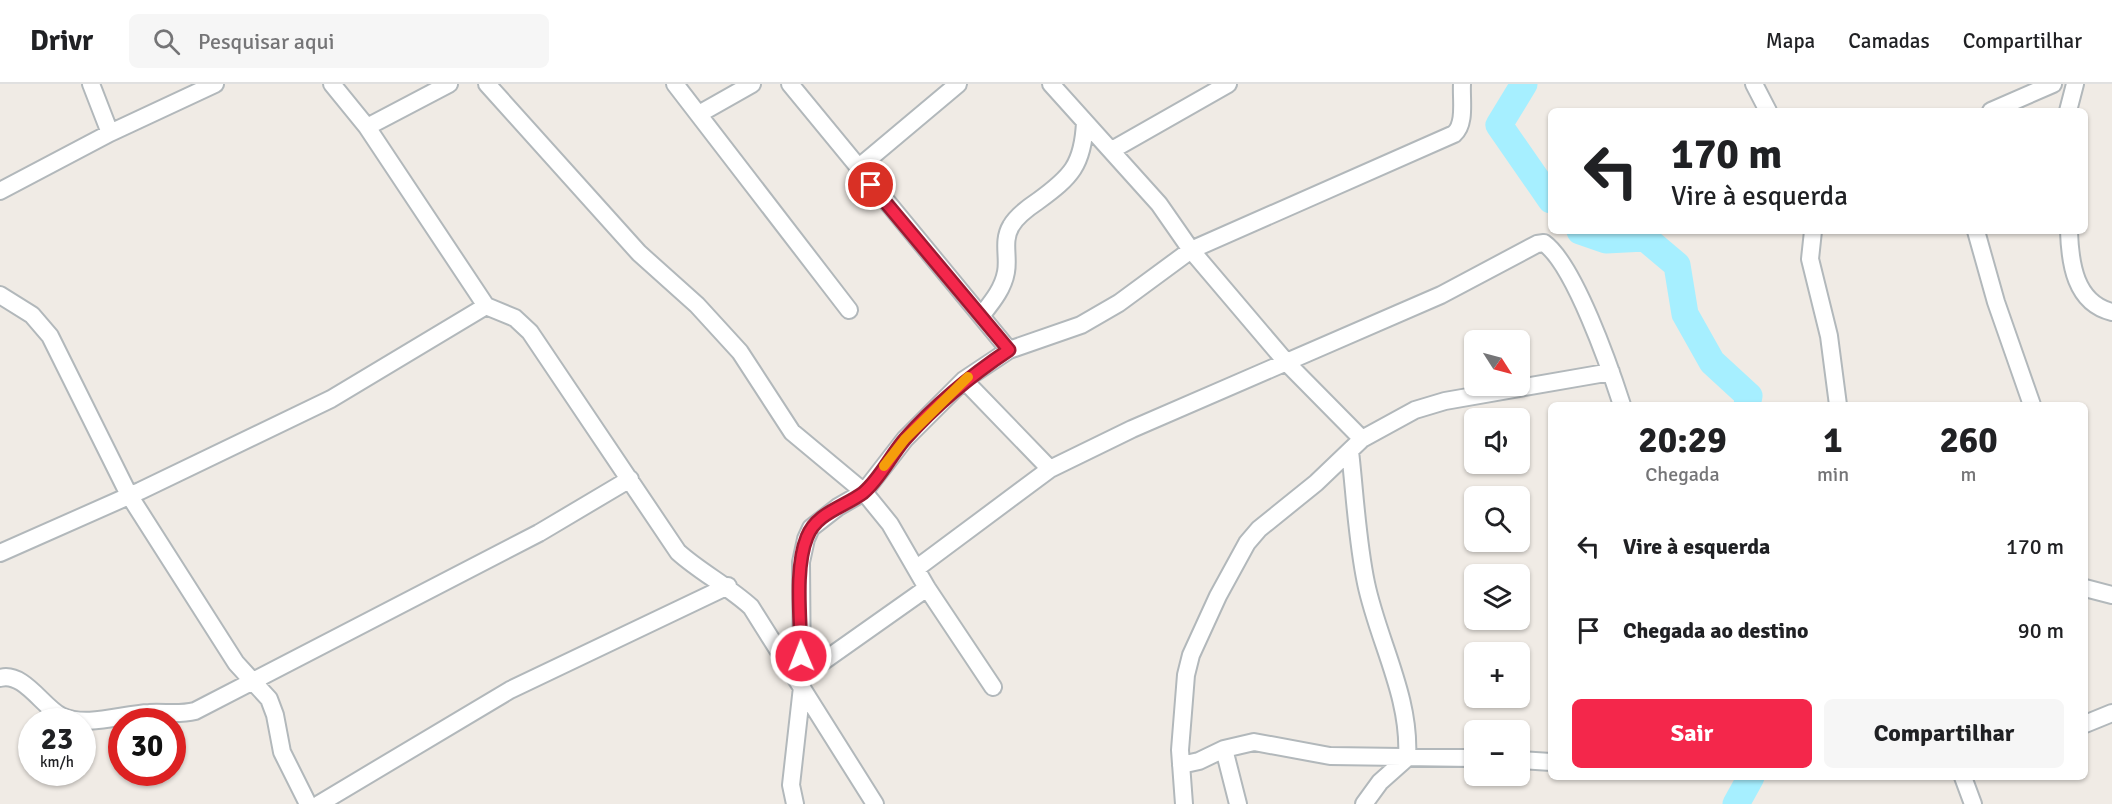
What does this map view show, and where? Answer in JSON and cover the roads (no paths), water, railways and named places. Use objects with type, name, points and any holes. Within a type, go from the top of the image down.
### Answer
[{"type":"street","points":[[91,84],[110,133]]},
{"type":"street","points":[[0,191],[110,133],[215,84]]},
{"type":"street","points":[[332,84],[367,127],[486,306],[515,318],[530,332],[678,552],[690,563],[728,586],[751,607],[802,682],[875,804]]},
{"type":"street","points":[[367,127],[449,84]]},
{"type":"street","points":[[487,84],[639,253],[697,305],[740,352],[792,432],[864,492],[890,524],[927,588],[993,687]]},
{"type":"street","points":[[675,84],[849,310]]},
{"type":"street","points":[[699,114],[752,84]]},
{"type":"street","points":[[790,84],[1009,350]]},
{"type":"street","points":[[858,168],[957,84]]},
{"type":"street","points":[[1051,84],[1159,204],[1191,250],[1356,445],[1366,582],[1401,702],[1408,737],[1407,758],[1380,782],[1364,804]]},
{"type":"street","points":[[1112,150],[1228,84]]},
{"type":"street","points":[[795,804],[791,785],[802,682],[801,562],[811,528],[821,519],[864,492],[905,439],[964,380],[1009,350],[1081,325],[1119,303],[1191,250],[1454,134],[1459,130],[1461,123],[1462,84]]},
{"type":"street","points":[[1754,84],[1766,108]]},
{"type":"street","points":[[1998,108],[2053,84]]},
{"type":"street","points":[[2069,108],[2074,84]]},
{"type":"street","points":[[981,316],[1000,291],[1007,271],[1005,247],[1010,227],[1028,208],[1061,185],[1076,167],[1084,147],[1085,122]]},
{"type":"street","points":[[1813,234],[1810,259],[1829,336],[1838,402]]},
{"type":"street","points":[[1977,234],[1996,302],[2031,402]]},
{"type":"street","points":[[2068,234],[2070,259],[2077,282],[2093,303],[2100,309],[2112,312]]},
{"type":"street","points":[[917,568],[1050,469],[1132,429],[1441,295],[1537,243],[1544,243],[1558,257],[1596,332],[1621,402]]},
{"type":"street","points":[[0,295],[32,315],[50,336],[129,495],[250,681],[268,699],[275,715],[282,752],[308,804]]},
{"type":"street","points":[[0,553],[129,495],[331,399],[486,306]]},
{"type":"street","points":[[1184,804],[1181,722],[1186,675],[1191,655],[1228,577],[1247,543],[1259,529],[1316,483],[1356,445],[1415,410],[1445,401],[1611,372]]},
{"type":"street","points":[[964,380],[1050,469]]},
{"type":"street","points":[[0,678],[12,678],[64,717],[95,720],[150,713],[178,715],[195,711],[539,533],[630,478]]},
{"type":"street","points":[[327,802],[510,690],[603,643],[728,586]]},
{"type":"street","points":[[802,682],[927,588]]},
{"type":"street","points":[[2088,589],[2112,596]]},
{"type":"street","points":[[2088,723],[2112,713]]},
{"type":"street","points":[[1181,765],[1199,761],[1224,749],[1254,742],[1330,756],[1464,758]]},
{"type":"street","points":[[1224,749],[1238,804]]},
{"type":"street","points":[[1530,761],[1548,762]]},
{"type":"street","points":[[1964,780],[1973,804]]},
{"type":"waterway","points":[[1524,84],[1499,125],[1548,196]]},
{"type":"waterway","points":[[1589,234],[1606,240],[1645,238],[1677,265],[1685,314],[1712,362],[1749,396],[1748,402]]},
{"type":"waterway","points":[[1736,804],[1749,780]]}]
